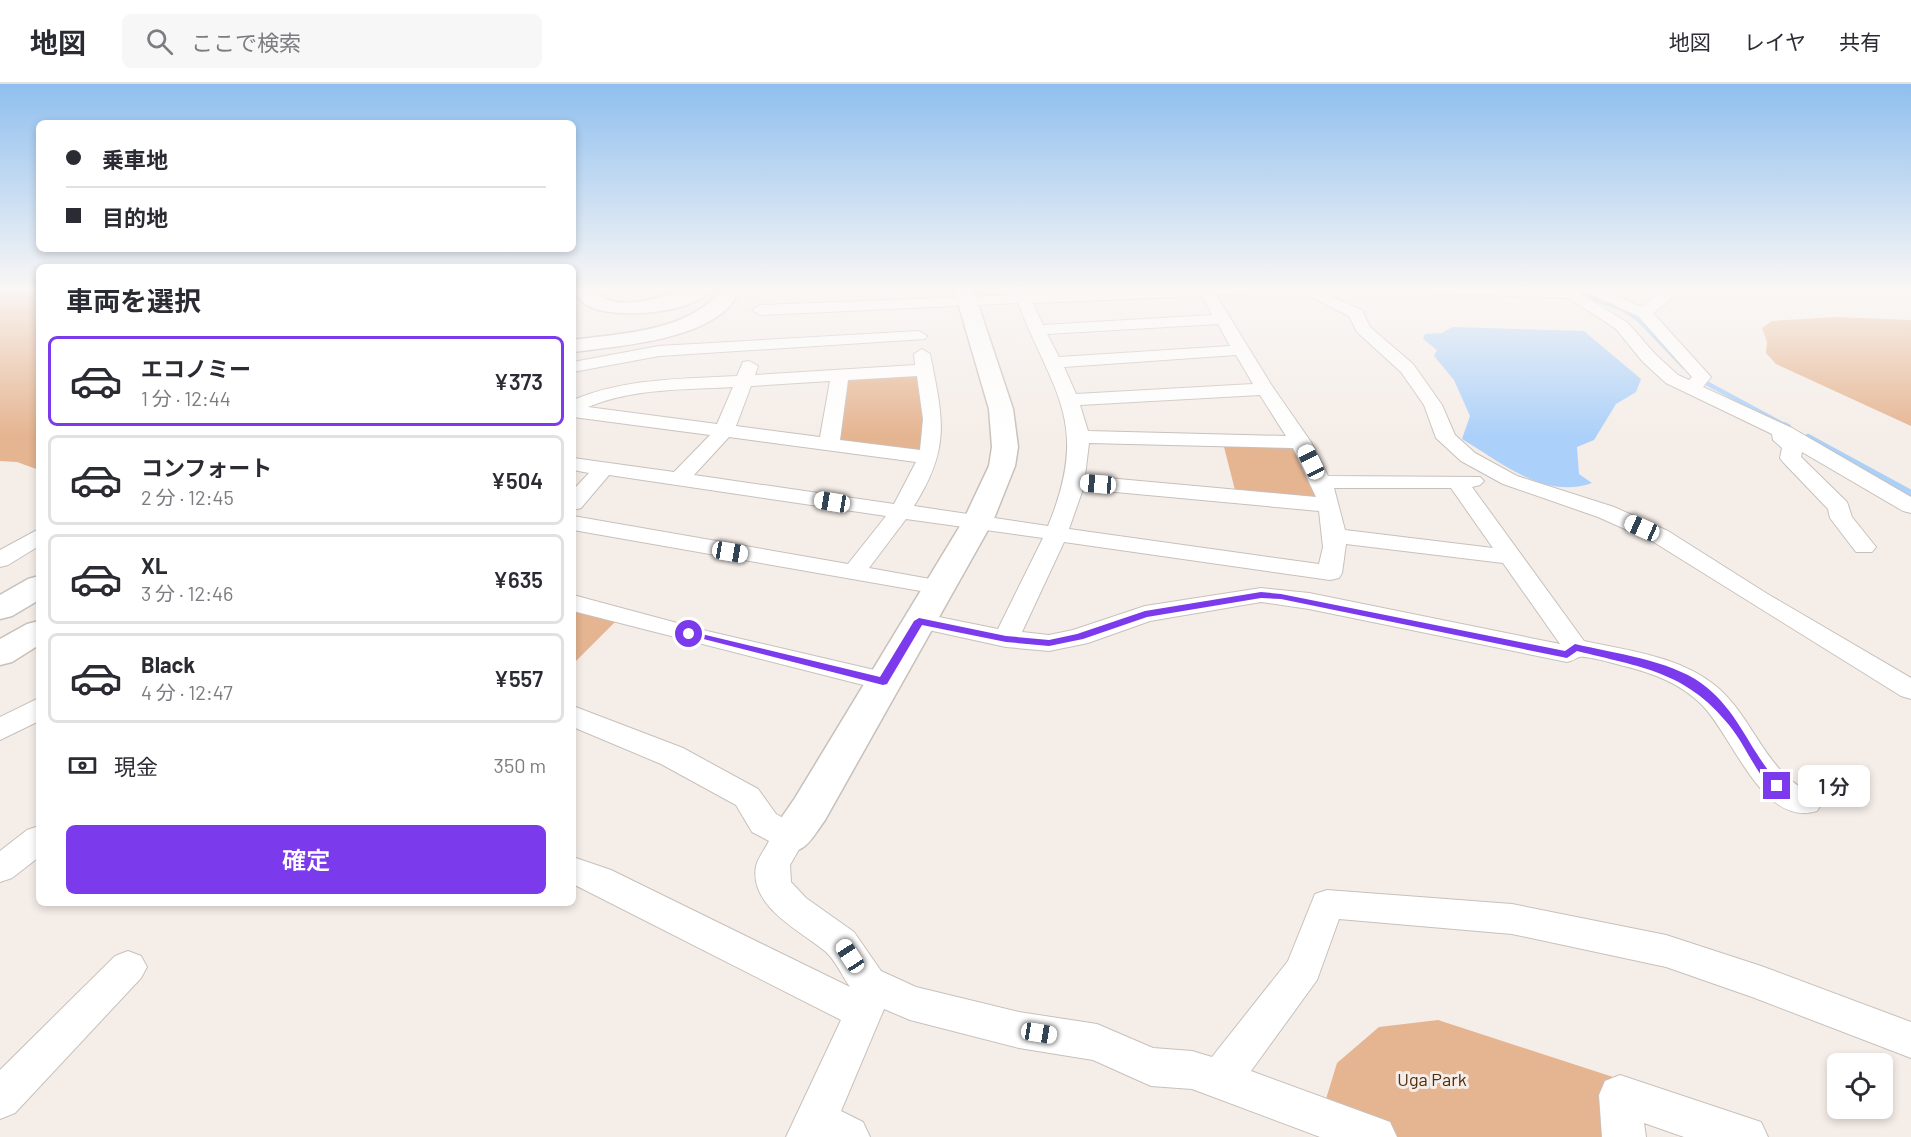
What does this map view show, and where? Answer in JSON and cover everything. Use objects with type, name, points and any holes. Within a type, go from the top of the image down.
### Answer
[{"type":"main road","points":[[576,345],[612,338]]},
{"type":"main road","points":[[789,837],[810,809],[978,521],[1005,449],[1003,422],[978,338]]},
{"type":"main road","points":[[0,609],[36,588]]},
{"type":"main road","points":[[0,624],[36,604]]},
{"type":"main road","points":[[0,646],[36,625]]},
{"type":"main road","points":[[0,654],[36,633]]},
{"type":"street","points":[[679,479],[723,432],[733,412],[757,338]]},
{"type":"street","points":[[576,366],[658,351],[885,338]]},
{"type":"street","points":[[853,573],[913,490],[927,457],[933,430],[920,338]]},
{"type":"street","points":[[1006,639],[1076,482],[1079,437],[1068,400],[1040,338]]},
{"type":"street","points":[[576,464],[1330,573],[1334,536],[1329,505],[1321,482],[1301,442],[1234,338]]},
{"type":"street","points":[[1374,338],[1407,368],[1433,405],[1446,438],[1468,458],[1510,480],[1606,512],[1660,536],[1757,598],[1911,690]]},
{"type":"street","points":[[1633,338],[1672,379],[1697,382]]},
{"type":"street","points":[[1663,338],[1697,382],[1906,500]]},
{"type":"street","points":[[1051,363],[1241,350]]},
{"type":"street","points":[[576,408],[604,394],[637,387],[925,370]]},
{"type":"street","points":[[829,446],[840,375]]},
{"type":"street","points":[[1068,400],[1265,389]]},
{"type":"street","points":[[576,409],[723,432],[927,457]]},
{"type":"street","points":[[1783,432],[1810,428]]},
{"type":"street","points":[[1783,432],[1780,436],[1791,445],[1793,450],[1790,458],[1797,468],[1839,507],[1840,518],[1864,547]]},
{"type":"street","points":[[1079,437],[1301,442]]},
{"type":"street","points":[[1827,457],[1860,454]]},
{"type":"street","points":[[576,500],[604,469]]},
{"type":"street","points":[[1321,482],[1510,480]]},
{"type":"street","points":[[1456,481],[1575,647],[1665,670],[1696,685],[1735,724],[1764,773],[1790,800],[1806,803]]},
{"type":"street","points":[[1076,482],[1329,505]]},
{"type":"street","points":[[576,524],[938,587]]},
{"type":"street","points":[[1334,536],[1512,557]]},
{"type":"street","points":[[0,560],[36,538]]},
{"type":"street","points":[[919,621],[1006,639],[1049,643],[1079,637],[1145,614],[1261,595],[1309,601],[1567,654],[1575,647]]},
{"type":"street","points":[[576,604],[703,638],[883,681]]},
{"type":"street","points":[[0,730],[36,710]]},
{"type":"street","points":[[576,717],[672,756],[747,797],[764,823],[789,837],[772,865],[774,886],[793,908],[841,943],[866,998],[824,1132]]},
{"type":"street","points":[[0,869],[36,840]]},
{"type":"street","points":[[576,871],[866,998],[910,1003],[1019,1030],[1097,1042],[1151,1067],[1192,1070],[1220,1078],[1375,1137]]},
{"type":"street","points":[[1220,1078],[1304,969],[1327,904],[1512,919],[1666,951],[1761,983],[1911,1040]]},
{"type":"street","points":[[0,1100],[128,967]]},
{"type":"street","points":[[1624,1137],[1620,1095],[1746,1137]]},
{"type":"green space","points":[[0,338],[36,338],[36,469],[17,462],[0,461]]},
{"type":"green space","points":[[1766,338],[1911,338],[1911,426],[1776,364],[1766,353]]},
{"type":"green space","points":[[919,373],[925,411],[921,453],[838,443],[848,378]]},
{"type":"green space","points":[[1223,443],[1295,444],[1318,501],[1236,494]]},
{"type":"green space","points":[[576,608],[619,618],[576,661]]},
{"type":"green space","name":"Uga Park","points":[[1438,1020],[1613,1077],[1618,1137],[1388,1137],[1322,1112],[1337,1063],[1379,1027]]},
{"type":"water","points":[[1592,338],[1641,379],[1636,392],[1616,404],[1594,440],[1577,447],[1579,474],[1592,483],[1574,487],[1557,487],[1540,483],[1508,468],[1462,439],[1470,416],[1454,380],[1434,356],[1437,350],[1423,339]]},
{"type":"waterway","points":[[1656,338],[1684,367]]},
{"type":"waterway","points":[[1699,379],[1786,426]]},
{"type":"waterway","points":[[1808,437],[1911,493]]},
{"type":"route","points":[[689,634],[883,681],[919,621],[1006,639],[1049,643],[1079,637],[1145,614],[1261,595],[1281,596],[1567,654],[1575,647],[1665,670],[1696,685],[1714,701],[1735,724],[1764,773],[1777,786]]}]
